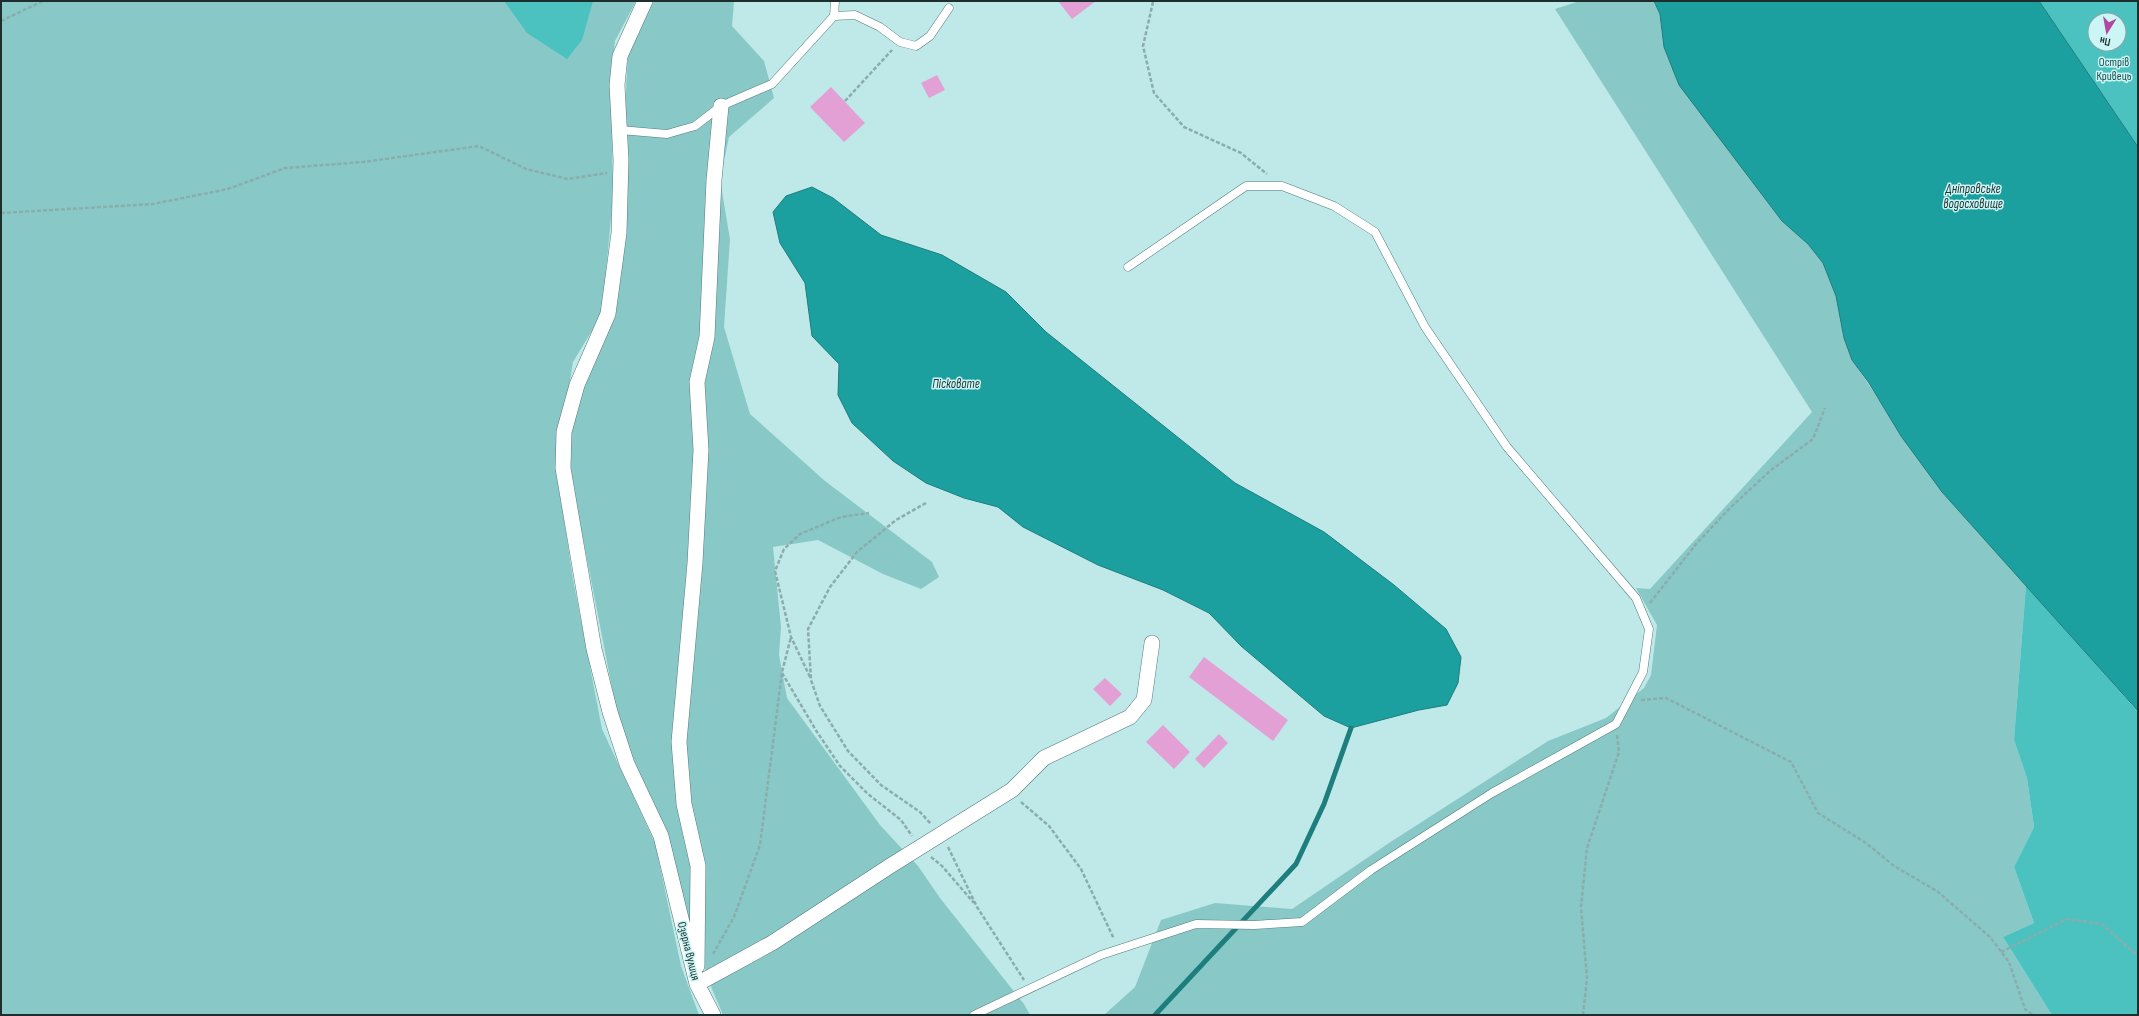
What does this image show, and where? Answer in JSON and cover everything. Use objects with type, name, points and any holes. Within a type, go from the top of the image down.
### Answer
[{"type":"street","name":"Озерна вулиця","points":[[645,1],[620,56],[617,85],[620,130],[619,233],[608,314],[577,385],[564,432],[563,468],[594,649],[610,712],[627,764],[661,836],[697,984],[713,1015]]},
{"type":"street","points":[[721,106],[714,180],[707,337],[696,382],[701,450],[695,564],[679,742],[684,804],[698,866],[697,984],[772,943],[1012,790],[1044,758],[1130,717],[1144,700],[1152,643]]},
{"type":"lane","points":[[620,130],[667,134],[696,126],[721,106],[772,84],[834,16],[835,1]]},
{"type":"lane","points":[[834,16],[855,15],[880,27],[900,42],[916,46],[930,36],[949,8]]},
{"type":"lane","points":[[974,1015],[1101,955],[1196,924],[1254,925],[1302,922],[1371,870],[1492,792],[1616,724],[1643,672],[1649,629],[1636,598],[1506,447],[1425,327],[1375,232],[1334,206],[1282,186],[1246,186],[1128,267]]},
{"type":"path","points":[[1,22],[43,1]]},
{"type":"path","points":[[1153,2],[1143,46],[1154,93],[1184,127],[1242,153],[1282,186]]},
{"type":"path","points":[[844,101],[900,42]]},
{"type":"path","points":[[1,213],[153,204],[228,189],[285,168],[363,162],[479,146],[526,169],[568,179],[604,173],[620,173]]},
{"type":"path","points":[[1642,612],[1667,583],[1696,544],[1730,508],[1771,470],[1813,439],[1825,408]]},
{"type":"path","points":[[811,680],[808,629],[830,587],[857,552],[896,520],[926,503]]},
{"type":"path","points":[[869,513],[841,517],[800,534],[784,549],[775,571],[791,636],[811,680],[820,706],[848,751],[880,785],[920,812],[942,835],[977,907],[1030,988]]},
{"type":"path","points":[[712,957],[734,917],[760,845],[782,672],[791,636]]},
{"type":"path","points":[[782,672],[817,732],[840,766],[868,794],[901,820],[920,848],[942,866],[977,907]]},
{"type":"path","points":[[1628,701],[1666,698],[1792,762],[1818,813],[1866,843],[1894,866],[1936,891],[1990,937],[2009,962],[2025,1009],[2033,1015]]},
{"type":"path","points":[[1583,1015],[1587,979],[1581,907],[1587,848],[1619,752],[1616,724]]},
{"type":"path","points":[[1012,790],[1024,806],[1049,826],[1081,869],[1119,949]]},
{"type":"path","points":[[2001,952],[2067,919],[2102,924],[2138,956]]},
{"type":"shaded area","points":[[1,1],[636,1],[615,41],[611,80],[613,197],[602,314],[573,362],[556,466],[573,579],[602,729],[655,843],[681,966],[699,1015],[1,1015]]},
{"type":"shaded area","points":[[654,1],[734,1],[732,26],[764,61],[774,98],[729,137],[720,180],[730,239],[724,327],[750,414],[825,481],[932,562],[939,577],[921,589],[883,574],[818,540],[773,547],[781,627],[779,655],[787,698],[880,825],[918,866],[940,898],[1024,1004],[1030,1015],[723,1015],[712,989],[683,901],[668,837],[620,729],[569,466],[570,429],[586,376],[613,317],[628,54]]},
{"type":"shaded area","points":[[1580,1],[1654,1],[1660,14],[1664,47],[1709,123],[1782,221],[1808,244],[1823,263],[1836,296],[1844,338],[1852,360],[1942,492],[2026,585],[2014,740],[2027,778],[2034,827],[2014,867],[2034,923],[2003,937],[2052,1015],[1104,1015],[1135,987],[1161,920],[1215,903],[1292,909],[1392,841],[1548,741],[1606,718],[1644,688],[1651,675],[1657,625],[1636,588],[1650,589],[1812,412],[1555,9]]},
{"type":"green space","points":[[504,1],[593,1],[582,40],[567,59],[527,33]]},
{"type":"green space","name":"Острів Кривець","points":[[2039,1],[2138,1],[2138,147]]},
{"type":"green space","points":[[2026,585],[2138,712],[2138,1015],[2052,1015],[2003,937],[2034,923],[2014,867],[2034,827],[2027,778],[2014,740]]},
{"type":"water","name":"Дніпровське водосховище","points":[[1654,1],[2039,1],[2138,147],[2138,711],[1942,492],[1901,436],[1869,383],[1852,360],[1844,338],[1836,296],[1823,263],[1808,244],[1782,221],[1679,85],[1664,47],[1660,14]]},
{"type":"water","name":"Пісковате","points":[[812,187],[833,198],[881,235],[942,255],[1006,292],[1046,332],[1235,483],[1324,532],[1394,585],[1446,629],[1461,657],[1458,683],[1447,705],[1419,710],[1351,728],[1324,716],[1241,646],[1209,613],[1163,590],[1098,565],[1023,527],[998,507],[964,498],[926,483],[893,461],[852,423],[838,395],[839,364],[812,336],[805,283],[780,243],[773,212],[786,196]]},
{"type":"building","points":[[1058,1],[1096,1],[1072,19]]},
{"type":"building","points":[[937,75],[945,90],[929,98],[921,83]]},
{"type":"building","points":[[831,87],[865,123],[844,142],[810,107]]},
{"type":"building","points":[[1204,657],[1288,720],[1273,741],[1189,677]]},
{"type":"building","points":[[1105,678],[1122,694],[1110,706],[1093,689]]},
{"type":"building","points":[[1163,725],[1190,752],[1174,769],[1146,742]]},
{"type":"building","points":[[1219,734],[1228,743],[1204,768],[1195,759]]},
{"type":"waterway","points":[[1155,1015],[1296,864],[1324,804],[1351,728]]}]
